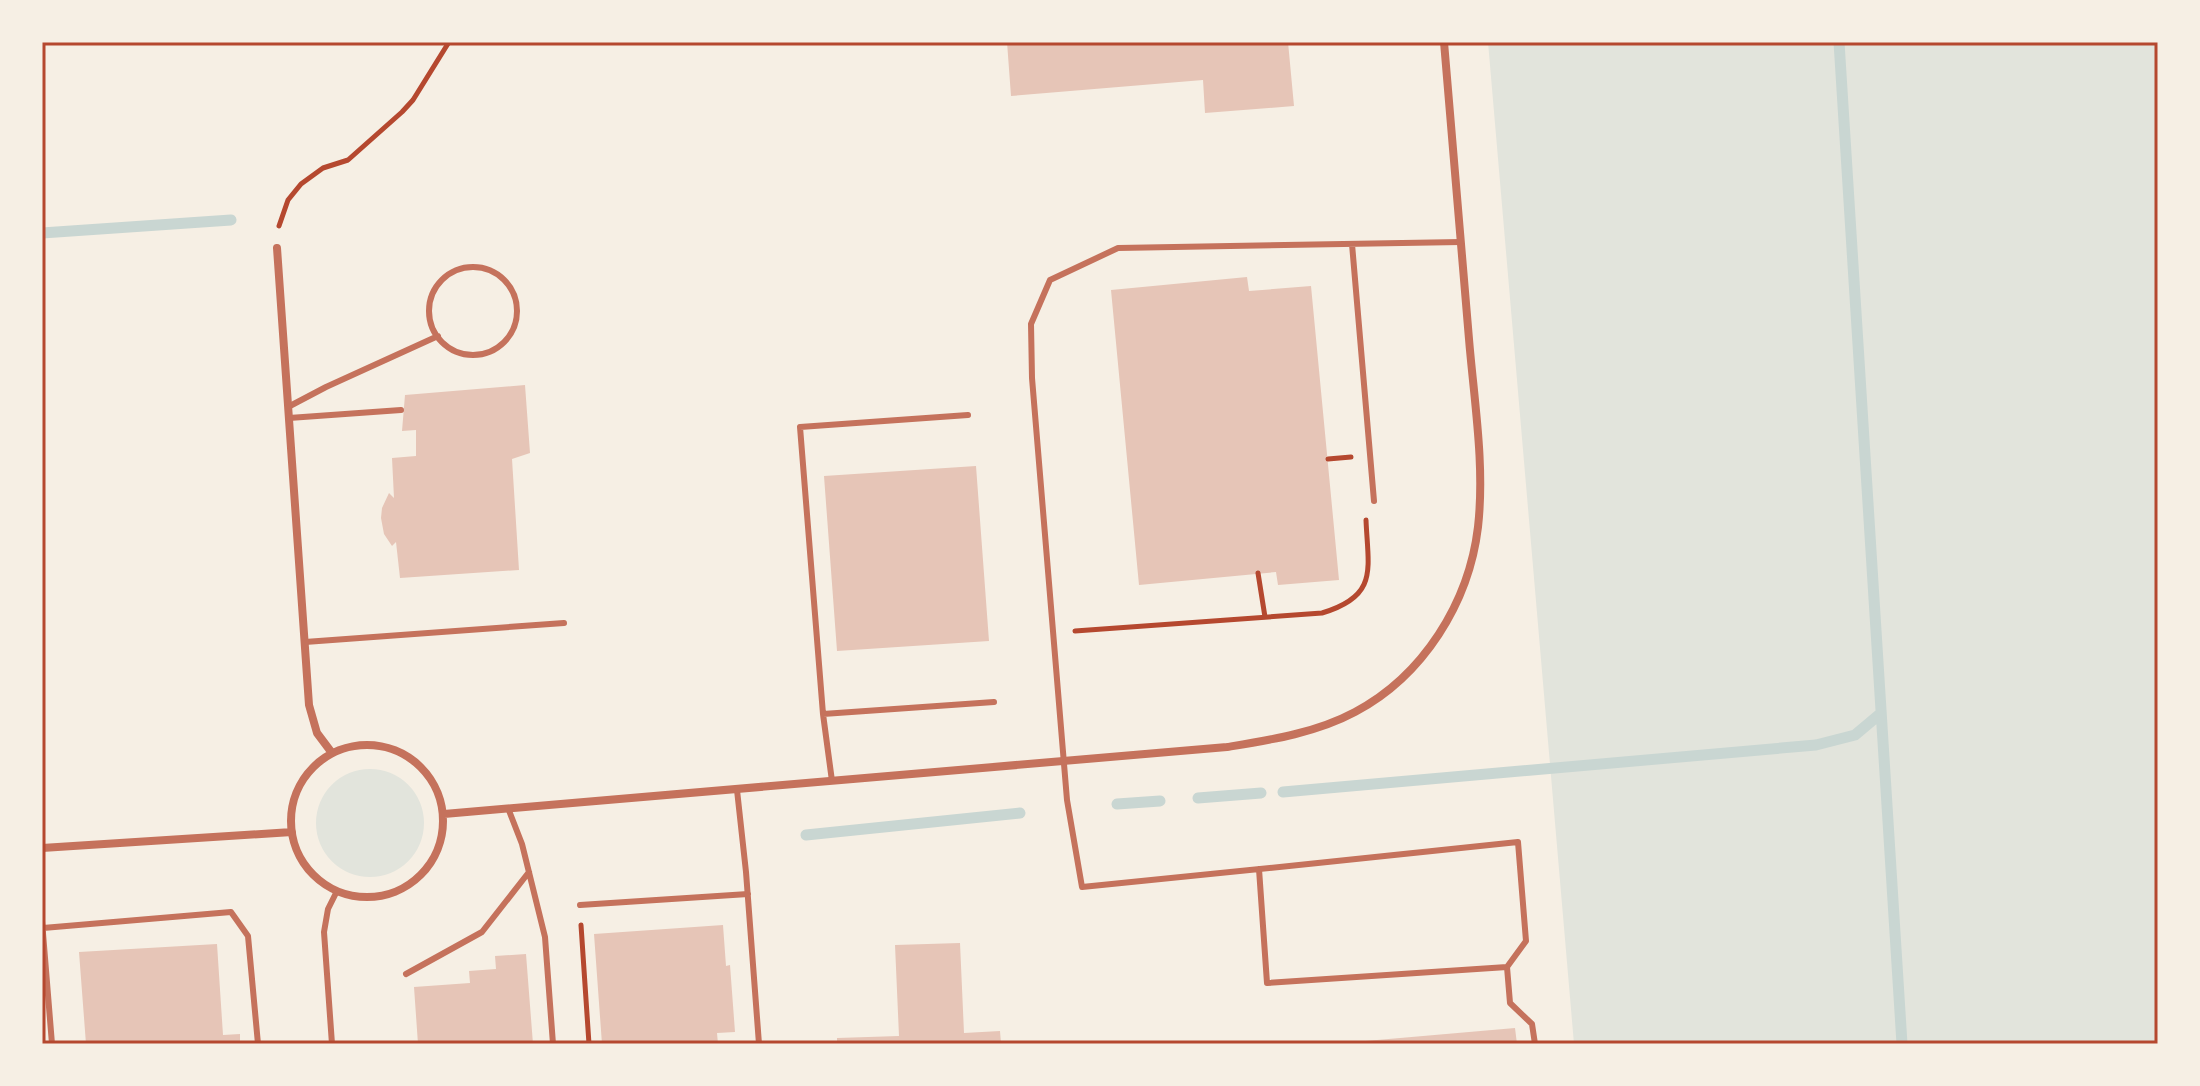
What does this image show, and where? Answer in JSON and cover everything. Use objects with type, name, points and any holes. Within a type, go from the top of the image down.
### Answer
[{"type":"street","points":[[444,814],[1212,749],[1279,738],[1355,712],[1390,689],[1420,660],[1440,633],[1458,600],[1478,527],[1476,421],[1444,42]]},
{"type":"street","points":[[277,248],[313,723],[332,753]]},
{"type":"street","points":[[360,745],[390,748],[416,762],[435,785],[444,814],[440,845],[425,872],[399,891],[368,898],[337,891],[316,878],[300,857],[292,832],[292,809],[299,787],[313,767],[332,753],[360,745]]},
{"type":"street","points":[[42,848],[292,832]]},
{"type":"lane","points":[[1461,242],[1118,248],[1050,280],[1031,324],[1032,378],[1064,762],[1070,821],[1082,887],[1518,842],[1526,941],[1507,967],[1510,1003],[1532,1024],[1535,1044]]},
{"type":"lane","points":[[1352,244],[1374,501]]},
{"type":"lane","points":[[472,267],[491,271],[506,282],[515,298],[517,317],[503,345],[489,353],[473,355],[457,352],[438,336],[429,314],[432,297],[440,282],[454,272],[472,267]]},
{"type":"lane","points":[[288,407],[438,336]]},
{"type":"lane","points":[[289,418],[401,410]]},
{"type":"lane","points":[[832,781],[823,714],[800,427],[968,415]]},
{"type":"lane","points":[[305,642],[564,623]]},
{"type":"lane","points":[[823,714],[994,702]]},
{"type":"lane","points":[[737,790],[759,1044]]},
{"type":"lane","points":[[508,808],[522,844],[545,937],[553,1044]]},
{"type":"lane","points":[[1259,869],[1267,983],[1507,967]]},
{"type":"lane","points":[[406,974],[482,932],[529,872]]},
{"type":"lane","points":[[332,1044],[324,932],[328,909],[337,891]]},
{"type":"lane","points":[[580,905],[748,894]]},
{"type":"lane","points":[[43,928],[231,912],[248,936],[258,1044]]},
{"type":"lane","points":[[42,921],[52,1044]]},
{"type":"path","points":[[277,248],[280,218],[288,200],[301,184],[323,168],[348,160],[402,112],[413,100],[449,42]]},
{"type":"path","points":[[1054,632],[1322,613],[1340,607],[1358,594],[1369,576],[1366,520],[1374,501]]},
{"type":"path","points":[[1258,573],[1265,617]]},
{"type":"path","points":[[580,905],[589,1044]]},
{"type":"shaded area","points":[[1488,42],[2158,42],[2158,1044],[1574,1044]]},
{"type":"shaded area","points":[[370,769],[391,773],[408,785],[420,802],[424,823],[420,844],[408,861],[391,873],[370,877],[349,873],[332,861],[320,844],[316,823],[320,802],[332,785],[349,773]]},
{"type":"building","points":[[1007,42],[1288,42],[1294,106],[1205,113],[1203,80],[1011,96]]},
{"type":"building","points":[[1247,277],[1249,291],[1311,286],[1339,580],[1278,585],[1276,572],[1139,585],[1111,290]]},
{"type":"building","points":[[525,385],[530,453],[512,459],[519,570],[400,578],[396,542],[392,546],[384,534],[381,518],[389,493],[394,498],[392,458],[416,456],[416,430],[402,431],[405,395]]},
{"type":"building","points":[[976,466],[989,641],[837,651],[824,476]]},
{"type":"building","points":[[723,925],[726,966],[730,965],[735,1032],[717,1033],[718,1044],[602,1044],[594,934]]},
{"type":"building","points":[[960,943],[964,1033],[1000,1031],[1001,1044],[837,1044],[837,1038],[899,1036],[895,945]]},
{"type":"building","points":[[217,944],[223,1035],[240,1034],[240,1044],[86,1044],[79,952]]},
{"type":"building","points":[[526,954],[533,1044],[418,1044],[414,987],[470,983],[469,971],[496,969],[495,956]]},
{"type":"building","points":[[1515,1028],[1517,1044],[1354,1044],[1354,1042]]},
{"type":"waterway","points":[[1839,42],[1902,1044]]},
{"type":"waterway","points":[[42,233],[231,220]]},
{"type":"waterway","points":[[1283,792],[1816,745],[1855,735],[1880,714]]},
{"type":"waterway","points":[[1198,798],[1261,793]]},
{"type":"waterway","points":[[1117,804],[1160,801]]},
{"type":"waterway","points":[[806,835],[1020,813]]}]
